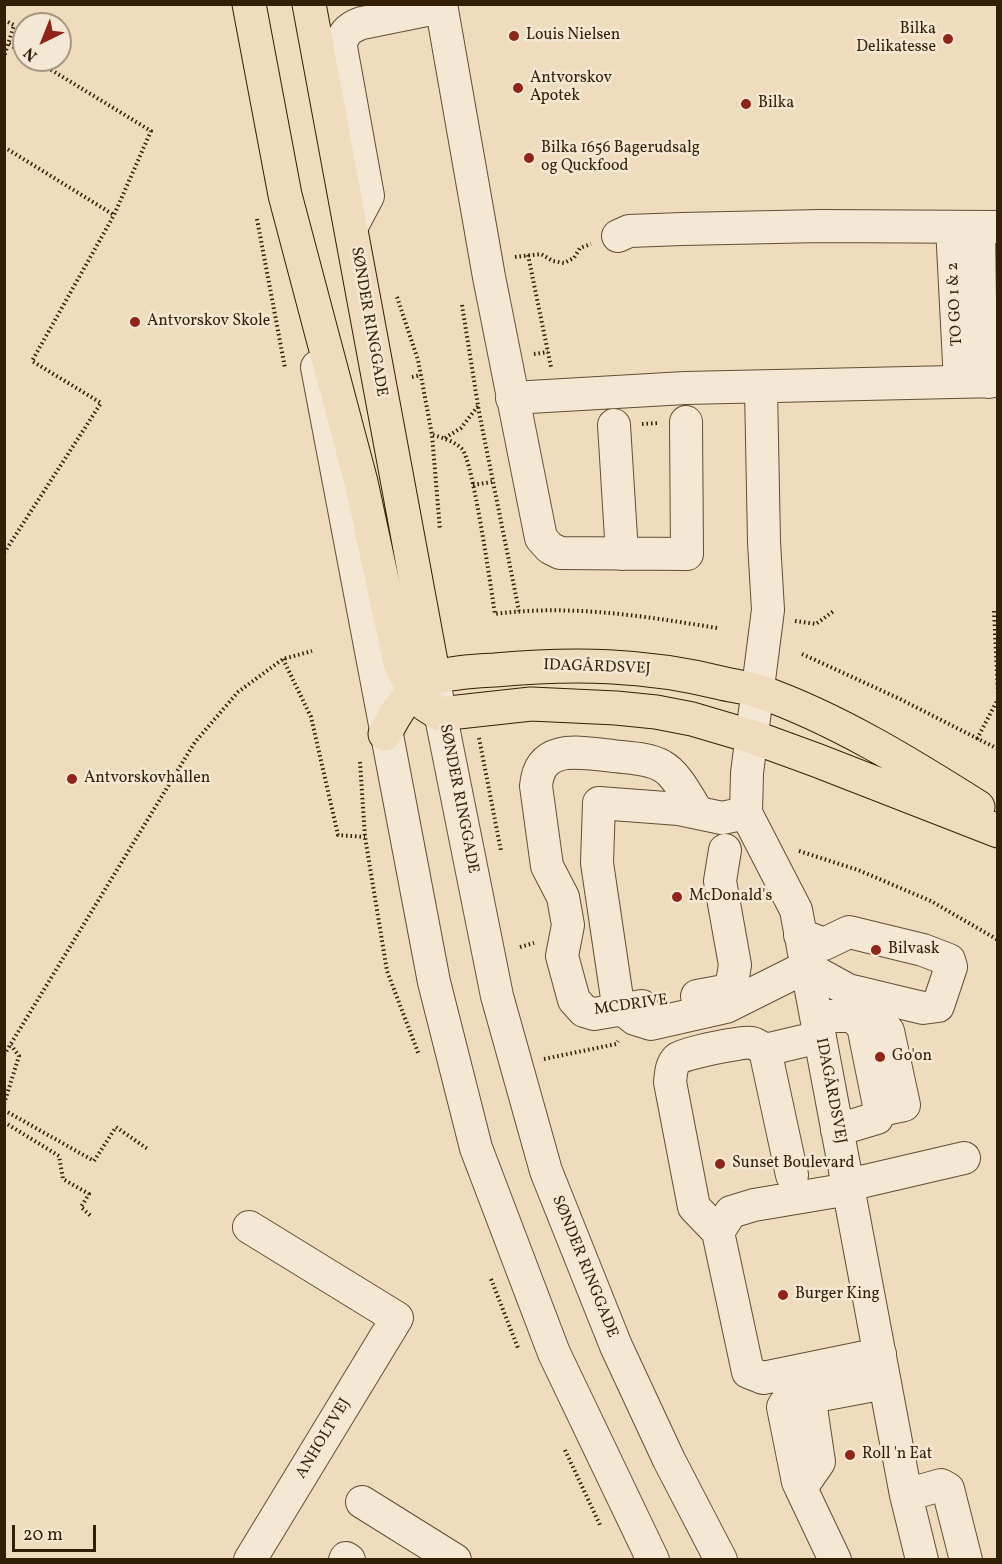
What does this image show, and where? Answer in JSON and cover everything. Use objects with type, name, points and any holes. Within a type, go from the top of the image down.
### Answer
[{"type":"main road","points":[[249,4],[285,195],[361,482],[400,663],[424,685],[426,705],[440,714],[531,705],[616,708],[692,719],[816,759],[998,831]]},
{"type":"main road","name":"SØNDER RINGGADE","points":[[309,4],[351,228],[424,685]]},
{"type":"main road","name":"IDAGÅRDSVEJ","points":[[424,685],[484,670],[548,665],[614,666],[680,673],[759,692],[834,724],[950,789],[998,819]]},
{"type":"main road","points":[[386,734],[393,718],[424,685]]},
{"type":"street","points":[[351,228],[368,196],[341,46],[343,36],[349,29],[362,22],[441,6],[486,261],[541,538],[550,548],[560,553],[687,554],[686,422]]},
{"type":"street","points":[[285,195],[434,982],[476,1148],[554,1353],[653,1560]]},
{"type":"street","points":[[618,236],[628,231],[821,226],[976,227]]},
{"type":"street","name":"TO GO 1 & 2","points":[[976,227],[982,382]]},
{"type":"street","points":[[513,398],[642,390],[982,382]]},
{"type":"street","points":[[759,692],[767,619],[761,388]]},
{"type":"street","points":[[614,425],[622,554]]},
{"type":"street","name":"IDAGÅRDSVEJ","points":[[759,692],[747,773],[719,815],[767,852],[796,910],[810,949],[818,1026],[837,1130],[842,1189],[882,1369],[919,1559]]},
{"type":"street","name":"SØNDER RINGGADE","points":[[440,714],[497,996],[546,1171],[616,1346],[669,1460],[721,1560]]},
{"type":"street","name":"MCDRIVE","points":[[719,815],[663,766],[641,759],[567,752],[555,756],[540,768],[536,786],[547,866],[564,897],[568,925],[562,956],[571,994],[577,1005],[584,1011],[594,1014],[625,1010],[724,991],[732,983],[735,965],[720,881],[725,850]]},
{"type":"street","points":[[755,992],[719,815],[678,809],[599,803],[597,863],[617,998],[635,1019],[651,1024],[726,1006],[755,992],[810,949],[849,932],[923,950],[949,960],[951,966],[938,1006],[923,1008],[848,990],[810,949]]},
{"type":"street","points":[[765,1050],[818,1026],[852,1016],[863,1026],[888,1031],[904,1105],[880,1110],[877,1118],[837,1130]]},
{"type":"street","points":[[792,1175],[765,1050],[752,1043],[734,1044],[685,1055],[676,1060],[671,1070],[670,1082],[694,1207],[718,1232],[748,1372],[763,1378],[882,1369]]},
{"type":"street","points":[[718,1232],[731,1212],[754,1205],[842,1189],[964,1158]]},
{"type":"street","points":[[742,1344],[753,1329],[736,1244],[740,1227],[754,1216],[818,1204],[842,1189]]},
{"type":"street","name":"ANHOLTVEJ","points":[[249,1227],[397,1318],[250,1560]]},
{"type":"street","points":[[835,1560],[798,1482],[783,1407],[795,1389],[882,1369]]},
{"type":"street","points":[[906,1495],[941,1485],[948,1489],[966,1560]]},
{"type":"street","points":[[362,1502],[455,1560]]},
{"type":"path","points":[[4,20],[15,26],[4,57]]},
{"type":"path","points":[[4,553],[101,404],[33,361],[114,215],[151,131],[55,72]]},
{"type":"path","points":[[4,147],[114,215]]},
{"type":"path","points":[[486,261],[541,254],[553,261],[564,263],[574,258],[580,248],[618,236]]},
{"type":"path","points":[[528,255],[556,396]]},
{"type":"path","points":[[460,299],[492,482],[519,611]]},
{"type":"path","points":[[418,360],[432,435],[440,534]]},
{"type":"path","points":[[412,377],[421,375]]},
{"type":"path","points":[[444,438],[461,428],[478,406]]},
{"type":"path","points":[[432,435],[444,438],[463,450],[473,485],[495,614],[519,611],[573,611],[646,616],[717,628]]},
{"type":"path","points":[[473,485],[492,482]]},
{"type":"path","points":[[767,619],[816,624],[835,610]]},
{"type":"path","points":[[994,611],[998,694]]},
{"type":"path","points":[[4,1055],[195,742],[238,692],[283,660],[312,651]]},
{"type":"path","points":[[802,654],[849,674],[998,749]]},
{"type":"path","points":[[283,660],[311,717],[339,835],[365,837]]},
{"type":"path","points":[[977,739],[998,699]]},
{"type":"path","points":[[473,710],[502,855]]},
{"type":"path","points":[[767,852],[782,847],[818,855],[858,870],[931,901],[998,940]]},
{"type":"path","points":[[520,946],[522,958]]},
{"type":"path","points":[[4,1104],[19,1056],[11,1045]]},
{"type":"path","points":[[542,1052],[547,1070]]},
{"type":"path","points":[[4,1110],[94,1161],[116,1127],[149,1150]]},
{"type":"path","points":[[4,1122],[59,1156],[63,1179],[89,1194],[81,1207],[91,1216]]},
{"type":"place","name":"Louis Nielsen","points":[[514,36]]},
{"type":"place","name":"Bilka Delikatesse","points":[[948,39]]},
{"type":"place","name":"Antvorskov Apotek","points":[[518,88]]},
{"type":"place","name":"Bilka","points":[[746,104]]},
{"type":"place","name":"Bilka 1656 Bagerudsalg og Quckfood","points":[[529,158]]},
{"type":"place","name":"Antvorskov Skole","points":[[135,322]]},
{"type":"place","name":"Antvorskovhallen","points":[[72,779]]},
{"type":"place","name":"McDonald's","points":[[677,897]]},
{"type":"place","name":"Bilvask","points":[[876,950]]},
{"type":"place","name":"Go'on","points":[[880,1057]]},
{"type":"place","name":"Sunset Boulevard","points":[[720,1164]]},
{"type":"place","name":"Burger King","points":[[783,1295]]},
{"type":"place","name":"Roll 'n Eat","points":[[850,1455]]}]
